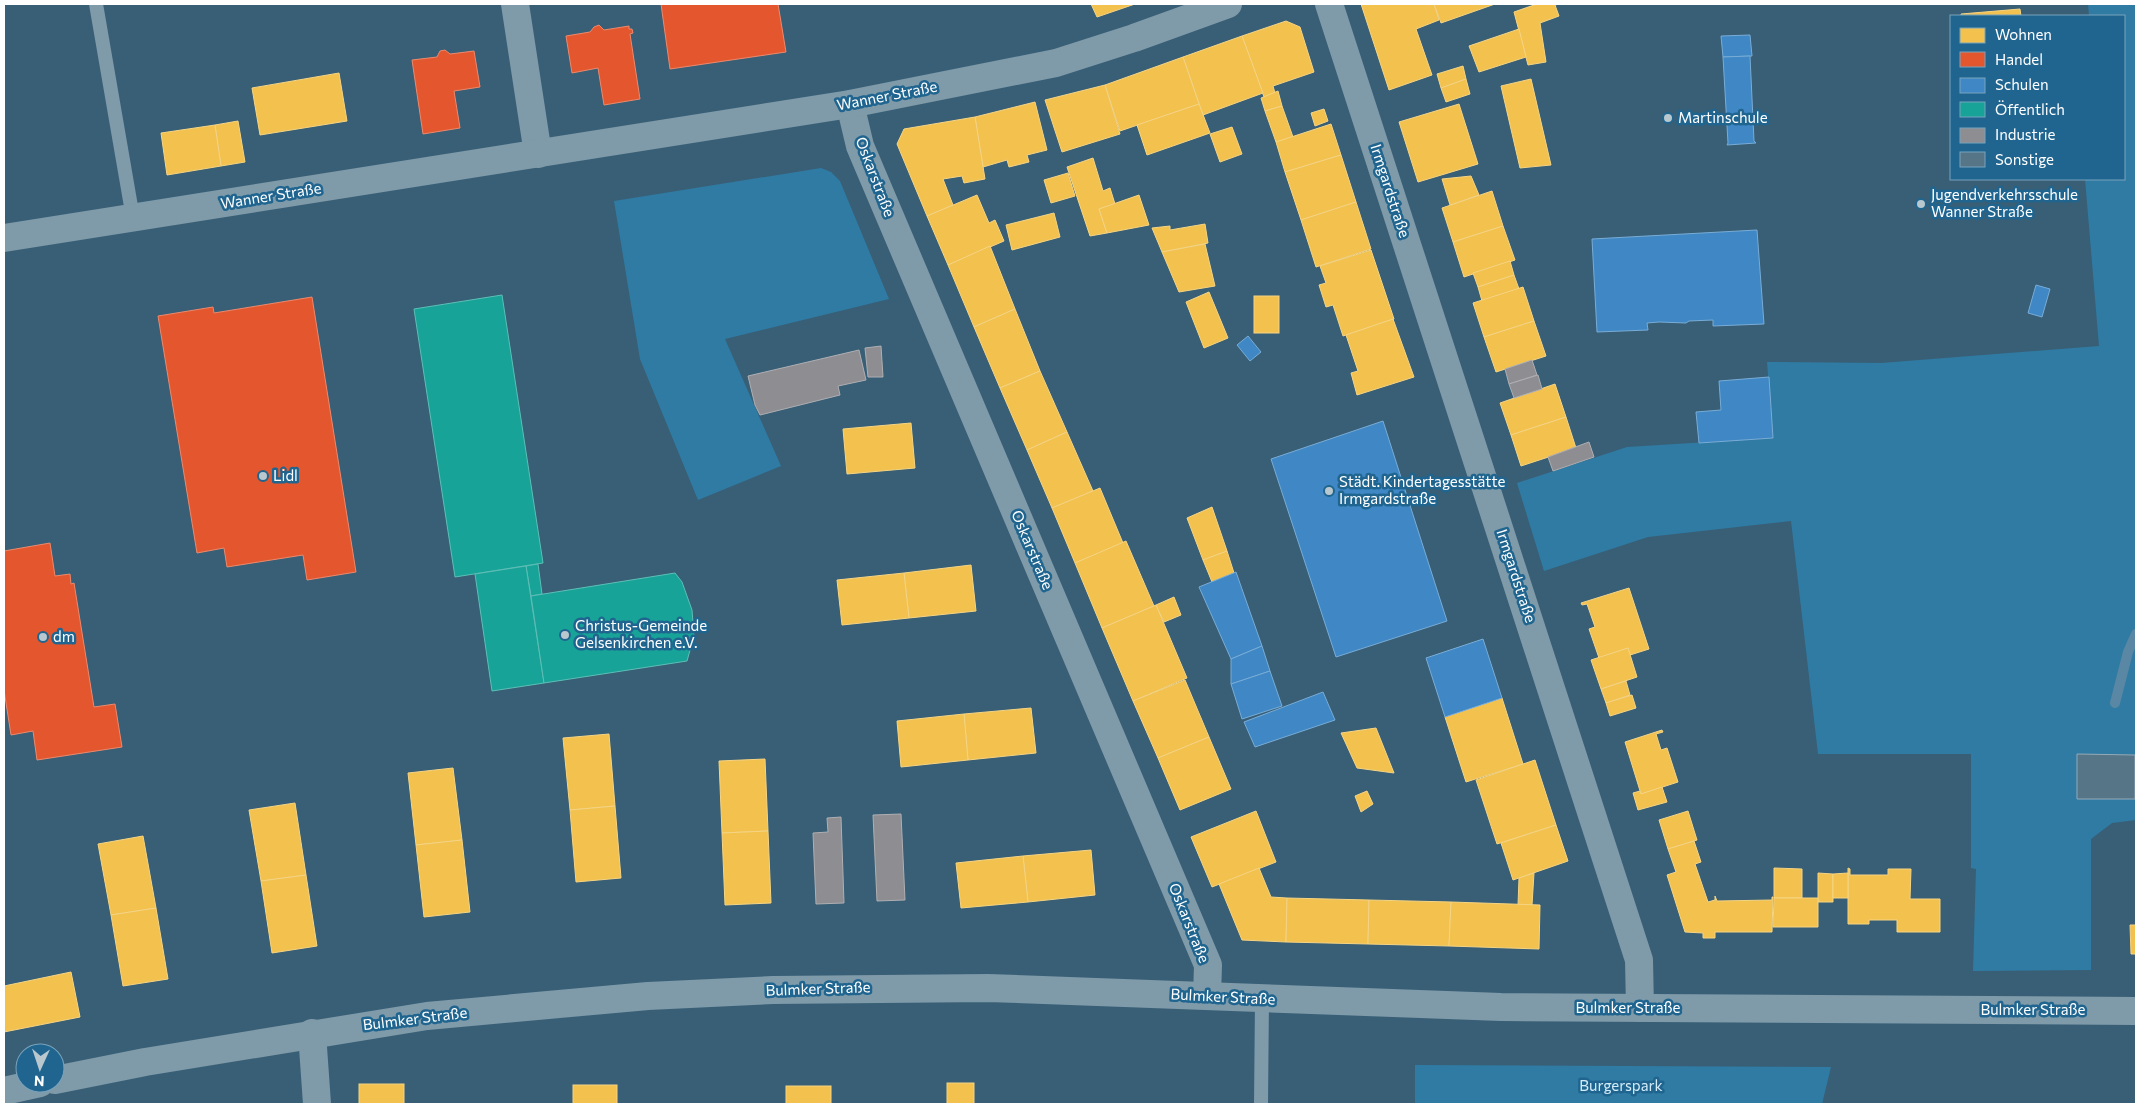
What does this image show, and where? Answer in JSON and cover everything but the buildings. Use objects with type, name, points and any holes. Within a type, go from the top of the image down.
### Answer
[{"type":"street","points":[[515,4],[538,154]]},
{"type":"street","name":"Wanner Straße","points":[[4,238],[850,104],[1056,62],[1134,38],[1228,4]]},
{"type":"street","name":"Irmgardstraße","points":[[1329,4],[1639,960],[1640,1008]]},
{"type":"street","name":"Oskarstraße","points":[[850,104],[860,146],[1208,965],[1207,996]]},
{"type":"street","name":"Bulmker Straße","points":[[65,1078],[144,1062],[312,1033],[426,1016],[648,996],[763,991],[866,988],[988,988],[1501,1007],[2136,1011]]},
{"type":"street","points":[[312,1033],[317,1104]]},
{"type":"lane","points":[[96,4],[133,218]]},
{"type":"lane","points":[[1260,1104],[1262,999]]},
{"type":"green space","points":[[2088,4],[2136,4],[2136,820],[2112,823],[2091,839],[2091,970],[1973,971],[1976,869],[1971,868],[1971,754],[1818,754],[1791,521],[1648,537],[1544,571],[1517,483],[1627,447],[1773,438],[1767,362],[1881,363],[2099,346],[2085,180],[2125,180],[2125,15],[2089,15]]},
{"type":"green space","points":[[821,168],[831,172],[840,181],[889,299],[725,339],[781,466],[698,500],[640,359],[614,201]]},
{"type":"green space","name":"Burgerspark","points":[[1415,1065],[1831,1067],[1822,1104],[1415,1104]]},
{"type":"waterway","points":[[2115,703],[2128,652],[2136,634]]},
{"type":"place","name":"Martinschule","points":[[1668,118]]},
{"type":"place","name":"Jugendverkehrsschule Wanner Straße","points":[[1921,204]]},
{"type":"place","name":"Lidl","points":[[263,476]]},
{"type":"place","name":"Städt. Kindertagesstätte Irmgardstraße","points":[[1329,491]]},
{"type":"place","name":"Christus-Gemeinde Gelsenkirchen e.V.","points":[[565,635]]},
{"type":"place","name":"dm","points":[[43,637]]}]
